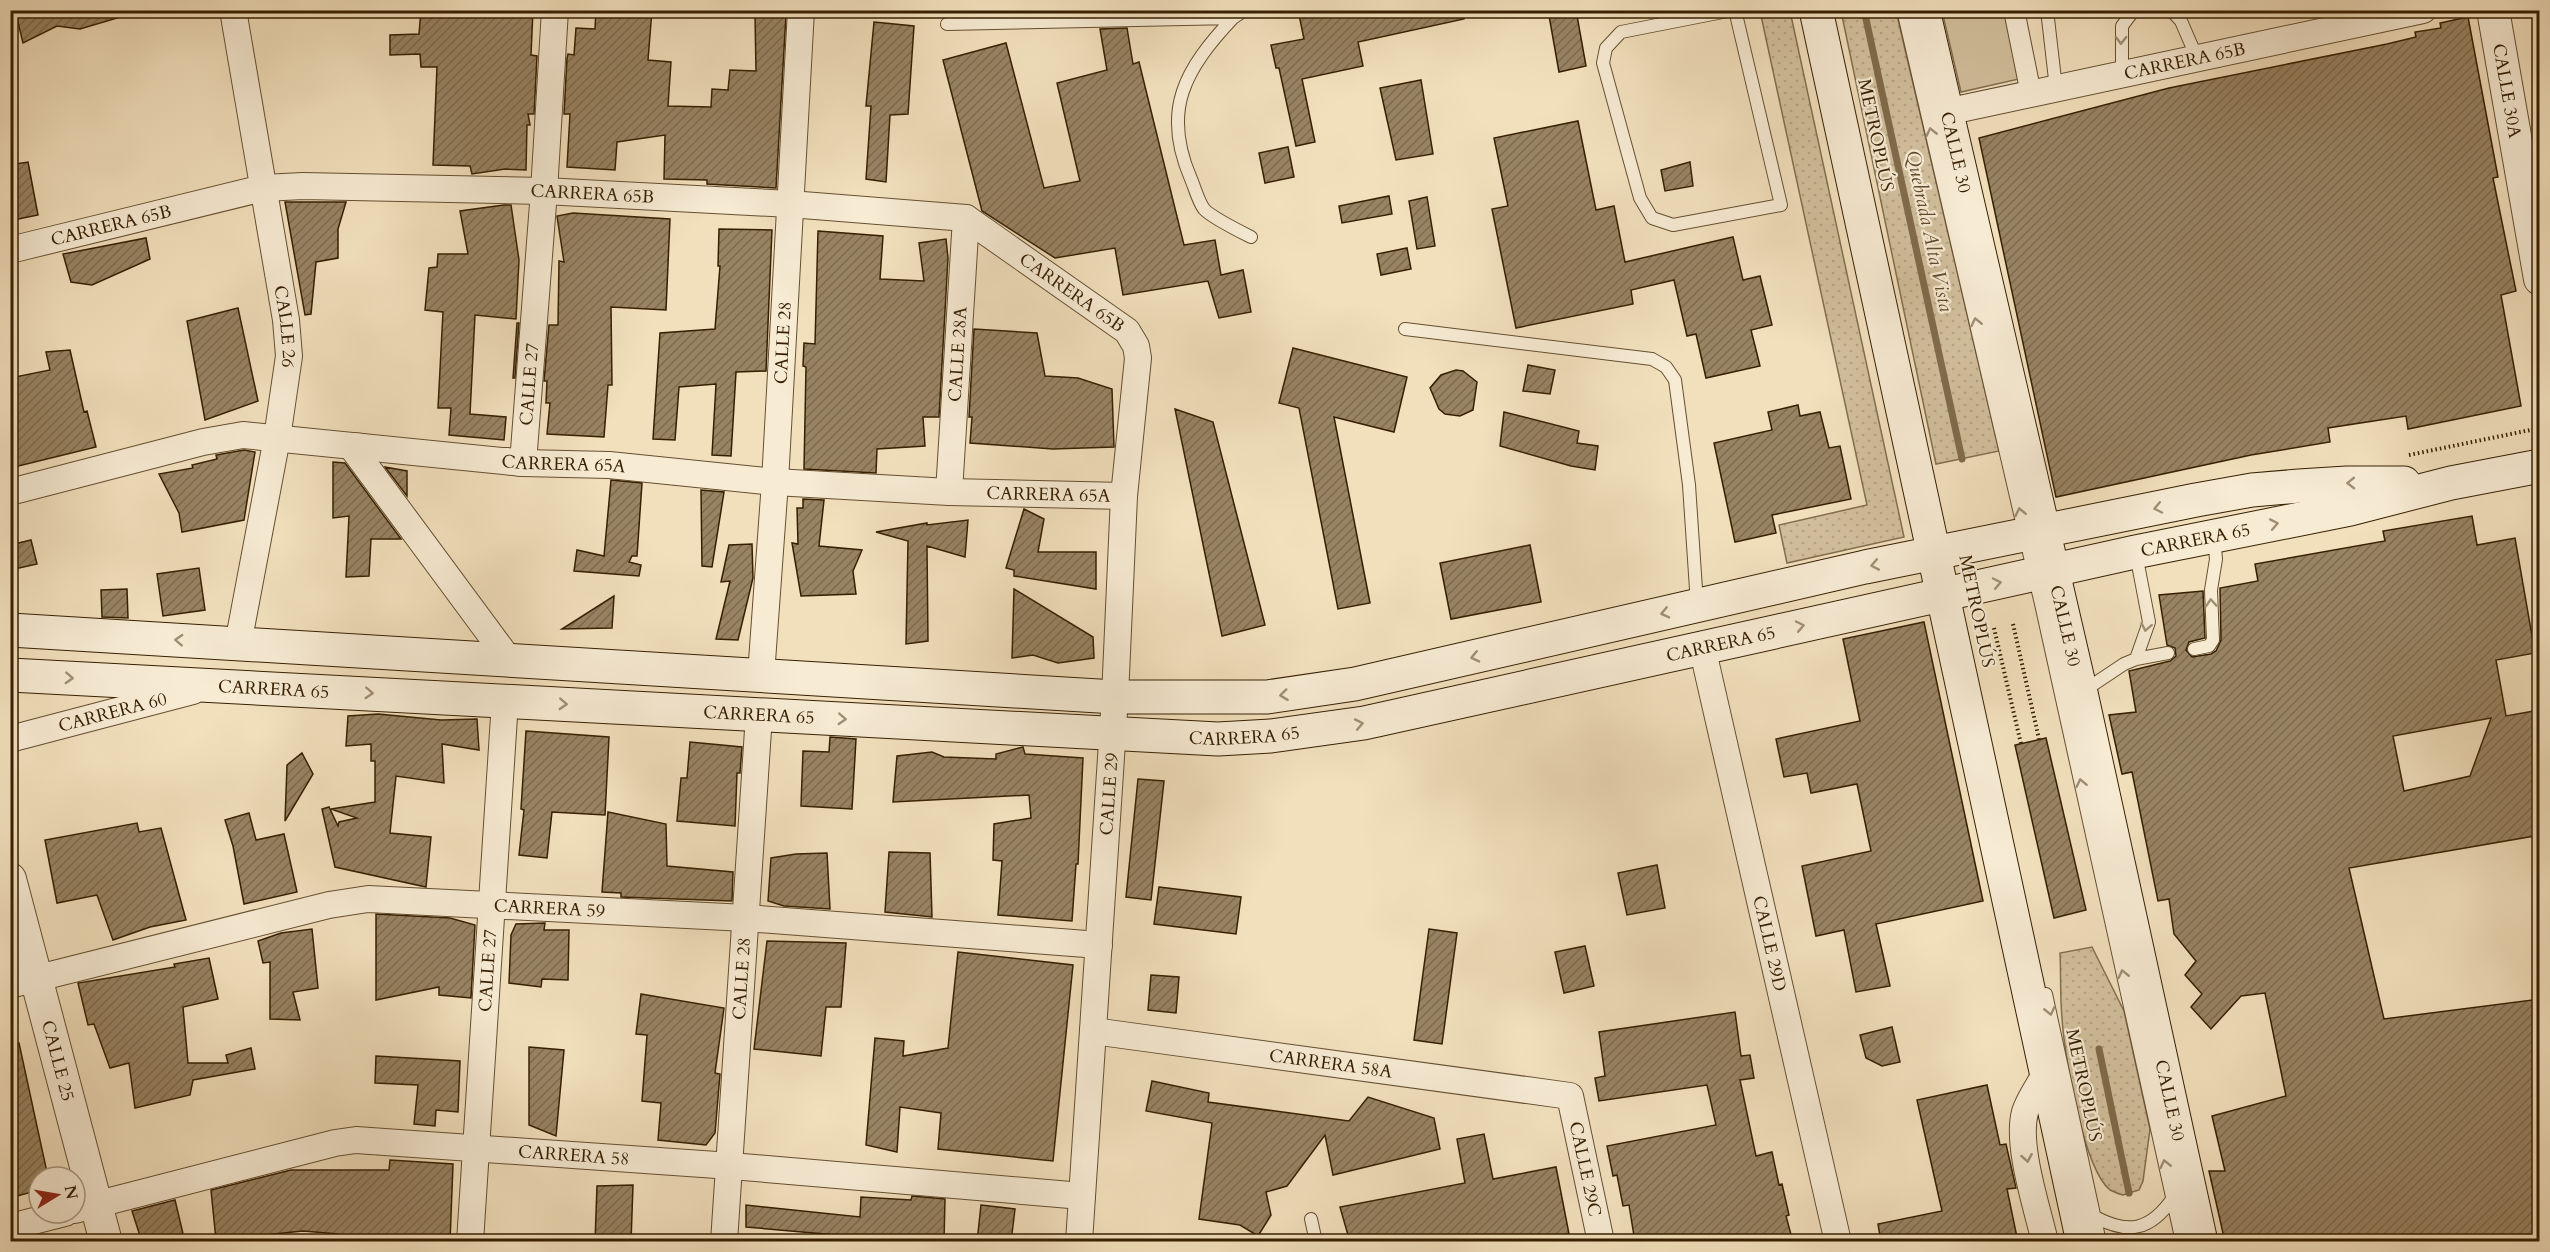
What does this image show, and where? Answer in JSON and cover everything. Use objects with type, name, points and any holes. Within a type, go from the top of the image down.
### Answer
[{"type":"main road","points":[[1816,10],[1939,552],[2046,1074],[2089,1229]]},
{"type":"main road","name":"CALLE 30","points":[[1923,10],[2034,533],[2081,693],[2201,1242]]},
{"type":"main road","name":"CARRERA 65","points":[[10,675],[1218,739],[1322,731],[2135,552],[2350,509],[2451,483],[2540,466]]},
{"type":"main road","name":"CARRERA 65","points":[[10,630],[1115,697],[1221,699],[1267,697],[1355,684],[1939,552],[2252,490],[2347,483],[2451,483]]},
{"type":"street","name":"CALLE 26","points":[[233,10],[286,321],[289,356],[277,438],[237,644]]},
{"type":"street","name":"CALLE 27","points":[[523,463],[555,10]]},
{"type":"street","name":"CALLE 28","points":[[761,675],[775,483],[801,10]]},
{"type":"street","points":[[2014,10],[2031,94]]},
{"type":"street","name":"CARRERA 65B","points":[[1946,112],[2423,10]]},
{"type":"street","name":"CALLE 30A","points":[[2493,10],[2535,226],[2540,279]]},
{"type":"street","name":"CARRERA 65B","points":[[10,250],[263,188],[303,186],[544,191],[790,204],[966,218],[1127,331],[1136,346]]},
{"type":"street","name":"CALLE 28A","points":[[950,492],[966,218]]},
{"type":"street","name":"CALLE 29","points":[[1079,1242],[1113,733],[1124,496],[1138,358],[1136,346]]},
{"type":"street","name":"CARRERA 65A","points":[[10,492],[203,442],[243,435],[523,463],[609,465],[775,483],[950,492],[1124,496]]},
{"type":"street","points":[[351,446],[510,660]]},
{"type":"street","name":"CALLE 29D","points":[[1702,647],[1838,1242]]},
{"type":"street","name":"CARRERA 60","points":[[10,739],[215,686]]},
{"type":"street","name":"CALLE 27","points":[[470,1242],[505,701]]},
{"type":"street","name":"CALLE 28","points":[[724,1242],[731,1166],[759,715]]},
{"type":"street","name":"CALLE 25","points":[[10,879],[23,982],[73,1165]]},
{"type":"street","name":"CARRERA 59","points":[[23,982],[351,901],[417,901],[746,918],[1099,945]]},
{"type":"street","name":"CARRERA 58A","points":[[1093,1031],[1570,1096]]},
{"type":"street","points":[[2045,1242],[2026,1160],[2023,1123],[2026,1108],[2046,1074]]},
{"type":"street","name":"CALLE 29C","points":[[1570,1096],[1601,1242]]},
{"type":"street","name":"CARRERA 58","points":[[87,1207],[335,1143],[356,1140],[731,1166],[1082,1196]]},
{"type":"street","name":"CALLE 25","points":[[87,1211],[106,1242]]},
{"type":"street","points":[[10,1227],[27,1223]]},
{"type":"lane","points":[[1245,10],[1233,18],[1208,45],[1185,82],[1176,124],[1186,168],[1204,209],[1251,237]]},
{"type":"lane","points":[[1734,10],[1781,205],[1673,225],[1652,218],[1640,198],[1603,63],[1606,48],[1621,32],[1734,10]]},
{"type":"lane","points":[[1903,10],[2034,533]]},
{"type":"lane","points":[[2047,10],[2056,88]]},
{"type":"lane","points":[[2122,74],[2122,26],[2134,10]]},
{"type":"lane","points":[[2171,10],[2181,21],[2197,58]]},
{"type":"lane","points":[[947,24],[1233,18]]},
{"type":"lane","points":[[1405,329],[1652,360],[1666,367],[1675,380],[1689,486],[1698,606]]},
{"type":"lane","name":"METROPLÚS","points":[[1934,493],[1939,552]]},
{"type":"lane","points":[[2194,649],[2209,646],[2213,640],[2211,590],[2216,559],[2214,536]]},
{"type":"lane","points":[[2135,552],[2149,622],[2136,659]]},
{"type":"lane","points":[[2044,573],[2182,1242]]},
{"type":"lane","name":"METROPLÚS","points":[[1948,594],[1979,701]]},
{"type":"lane","points":[[2081,693],[2124,664],[2136,659],[2168,653]]},
{"type":"lane","name":"METROPLÚS","points":[[2042,978],[2089,1229],[2100,1242]]},
{"type":"lane","points":[[2089,1229],[2138,1226],[2157,1217],[2173,1198]]},
{"type":"lane","points":[[1311,1219],[1316,1242]]},
{"type":"path","points":[[2409,455],[2540,428]]},
{"type":"path","points":[[2013,624],[2039,739]]},
{"type":"path","points":[[1994,628],[2021,744]]},
{"type":"shaded area","points":[[1760,11],[1790,11],[1904,537],[1787,563],[1779,525],[1867,505]]},
{"type":"shaded area","points":[[1841,11],[1896,11],[1999,451],[1936,464]]},
{"type":"shaded area","points":[[1942,11],[2004,11],[2019,79],[1961,92]]},
{"type":"shaded area","points":[[2092,947],[2124,1011],[2150,1129],[2143,1181],[2139,1190],[2123,1195],[2110,1190],[2100,1178],[2091,1159],[2071,1082],[2064,1035],[2060,953]]},
{"type":"building","points":[[15,10],[124,10],[124,16],[80,29],[57,26],[23,43]]},
{"type":"building","points":[[421,10],[533,10],[531,55],[537,56],[534,114],[528,114],[530,125],[527,125],[526,170],[505,169],[472,174],[470,166],[433,165],[437,67],[421,67],[420,54],[390,55],[390,35],[419,34]]},
{"type":"building","points":[[596,10],[652,10],[648,60],[671,62],[668,106],[711,107],[712,89],[728,90],[730,70],[756,71],[755,16],[786,15],[776,188],[707,184],[707,180],[664,179],[665,135],[617,142],[615,170],[567,167],[570,114],[564,114],[567,58],[568,54],[574,55],[576,28],[595,29]]},
{"type":"building","points":[[1298,10],[1464,10],[1464,19],[1358,42],[1363,66],[1302,79],[1315,142],[1296,146],[1279,68],[1276,68],[1271,45],[1304,39]]},
{"type":"building","points":[[1548,10],[1576,10],[1586,66],[1559,72]]},
{"type":"building","points":[[2468,17],[2498,177],[2493,178],[2516,291],[2501,295],[2521,406],[2408,429],[2406,416],[2328,428],[2330,442],[2251,455],[2056,497],[1979,138],[2169,88],[2416,37],[2415,32],[2441,28],[2440,23]]},
{"type":"building","points":[[874,22],[914,26],[908,114],[890,115],[886,182],[866,179],[871,106],[866,106]]},
{"type":"building","points":[[1127,28],[1133,64],[1139,62],[1184,245],[1215,240],[1221,275],[1243,270],[1251,312],[1219,318],[1208,281],[1123,295],[1115,248],[1055,258],[982,211],[943,60],[1006,43],[1044,188],[1080,181],[1057,83],[1107,70],[1100,29]]},
{"type":"building","points":[[1421,80],[1433,154],[1396,160],[1380,88]]},
{"type":"building","points":[[1578,121],[1596,210],[1614,206],[1625,262],[1733,237],[1743,280],[1760,276],[1772,325],[1751,330],[1760,366],[1706,378],[1696,334],[1687,336],[1674,280],[1631,290],[1633,304],[1516,328],[1492,209],[1508,206],[1494,138]]},
{"type":"building","points":[[1288,147],[1294,177],[1265,183],[1259,153]]},
{"type":"building","points":[[28,162],[38,215],[13,220],[10,208],[10,165]]},
{"type":"building","points":[[1690,162],[1693,186],[1665,191],[1661,170]]},
{"type":"building","points":[[1389,196],[1392,214],[1342,223],[1339,206]]},
{"type":"building","points":[[1427,197],[1435,246],[1417,249],[1409,201]]},
{"type":"building","points":[[285,202],[346,202],[338,229],[338,258],[316,262],[311,314],[305,315]]},
{"type":"building","points":[[511,205],[519,260],[516,319],[475,315],[470,414],[506,417],[504,440],[449,435],[451,408],[438,408],[443,312],[425,310],[429,268],[437,267],[438,254],[468,254],[460,211]]},
{"type":"building","points":[[573,213],[670,219],[666,310],[611,307],[612,385],[608,385],[604,437],[547,434],[550,403],[546,403],[547,381],[544,381],[549,325],[558,325],[559,261],[564,262],[557,216]]},
{"type":"building","points":[[719,229],[772,230],[766,371],[736,372],[731,456],[712,455],[716,384],[679,387],[675,440],[653,439],[660,333],[715,329],[720,266],[718,266]]},
{"type":"building","points":[[818,231],[883,236],[880,279],[924,281],[919,243],[946,239],[948,258],[939,417],[923,417],[925,446],[877,449],[876,473],[804,469],[806,367],[803,366],[804,343],[815,344]]},
{"type":"building","points":[[146,238],[150,259],[92,285],[71,282],[63,254]]},
{"type":"building","points":[[1407,248],[1411,269],[1381,275],[1377,254]]},
{"type":"building","points":[[238,308],[258,401],[205,420],[187,321]]},
{"type":"building","points":[[517,323],[519,323],[515,378],[513,378]]},
{"type":"building","points":[[974,329],[1037,333],[1045,376],[1078,378],[1112,389],[1114,447],[1053,449],[970,443],[972,417],[969,417]]},
{"type":"building","points":[[1293,348],[1407,377],[1394,432],[1334,417],[1370,603],[1338,609],[1299,408],[1279,403]]},
{"type":"building","points":[[70,350],[84,412],[87,411],[96,447],[10,468],[10,378],[50,370],[46,352]]},
{"type":"building","points":[[1528,365],[1555,370],[1550,394],[1523,391]]},
{"type":"building","points":[[1456,370],[1463,371],[1477,382],[1473,410],[1460,416],[1445,414],[1439,409],[1430,388],[1441,375]]},
{"type":"building","points":[[1798,405],[1800,416],[1820,412],[1829,448],[1840,446],[1851,499],[1772,515],[1776,533],[1735,542],[1714,443],[1772,430],[1768,412]]},
{"type":"building","points":[[1175,409],[1213,422],[1265,625],[1222,636]]},
{"type":"building","points":[[1504,412],[1579,431],[1577,443],[1598,446],[1595,470],[1571,466],[1500,446]]},
{"type":"building","points":[[244,450],[255,452],[244,520],[182,532],[179,513],[159,474],[193,468],[192,465],[217,459],[216,455]]},
{"type":"building","points":[[333,462],[345,463],[401,539],[371,539],[369,576],[346,577],[349,516],[333,518]]},
{"type":"building","points":[[385,467],[407,471],[407,496]]},
{"type":"building","points":[[611,480],[642,483],[637,556],[632,556],[629,562],[641,565],[639,576],[574,571],[577,550],[604,556]]},
{"type":"building","points":[[701,490],[724,492],[712,567],[702,566]]},
{"type":"building","points":[[803,499],[824,500],[819,546],[862,550],[853,571],[856,594],[801,596],[792,543],[798,544],[797,508],[803,508]]},
{"type":"building","points":[[1024,509],[1044,519],[1038,552],[1096,552],[1096,589],[1014,576],[1014,570],[1006,568]]},
{"type":"building","points":[[2472,516],[2477,545],[2515,538],[2535,653],[2496,660],[2506,716],[2540,710],[2540,835],[2349,868],[2384,1019],[2540,999],[2540,1242],[2225,1242],[2209,1171],[2225,1171],[2212,1116],[2286,1096],[2265,993],[2241,996],[2211,1029],[2191,1007],[2202,994],[2185,975],[2196,961],[2174,934],[2169,899],[2158,901],[2132,772],[2122,774],[2109,715],[2136,712],[2129,671],[2170,661],[2176,656],[2175,648],[2167,645],[2159,595],[2203,591],[2205,638],[2189,642],[2186,650],[2192,657],[2211,654],[2216,651],[2221,640],[2220,588],[2258,581],[2255,564],[2385,541],[2383,531]],"holes":[[[2491,718],[2470,776],[2404,791],[2393,736]]]},
{"type":"building","points":[[968,520],[965,557],[927,546],[928,641],[906,644],[908,541],[876,532],[927,523],[927,525]]},
{"type":"building","points":[[31,540],[37,564],[10,570],[10,545]]},
{"type":"building","points":[[752,544],[753,578],[738,640],[716,639],[730,581],[721,582],[729,545]]},
{"type":"building","points":[[1530,545],[1541,602],[1451,619],[1440,563]]},
{"type":"building","points":[[199,568],[205,610],[163,616],[157,574]]},
{"type":"building","points":[[127,589],[128,618],[102,617],[101,590]]},
{"type":"building","points":[[1014,589],[1093,637],[1094,658],[1058,663],[1033,655],[1012,658]]},
{"type":"building","points":[[614,596],[612,628],[562,629]]},
{"type":"building","points":[[1924,622],[1983,901],[1876,924],[1890,986],[1856,992],[1844,930],[1816,936],[1802,866],[1871,851],[1857,784],[1811,793],[1807,773],[1784,777],[1776,739],[1860,721],[1843,639]]},
{"type":"building","points":[[378,714],[441,720],[477,719],[479,750],[442,744],[444,783],[396,776],[390,833],[431,837],[426,887],[335,867],[322,809],[329,807],[338,826],[339,822],[357,818],[331,809],[375,802],[375,761],[371,761],[371,744],[346,746],[348,716]]},
{"type":"building","points":[[526,731],[609,737],[605,815],[552,812],[547,858],[519,855],[524,810],[521,809]]},
{"type":"building","points":[[830,737],[856,739],[852,809],[801,806],[803,751],[829,752]]},
{"type":"building","points":[[2046,738],[2086,910],[2054,918],[2015,745]]},
{"type":"building","points":[[690,742],[742,747],[740,773],[737,773],[735,826],[677,821],[681,778],[687,778]]},
{"type":"building","points":[[1023,747],[1025,754],[1083,758],[1078,864],[1076,864],[1072,921],[998,915],[1002,861],[993,860],[994,824],[1031,818],[1029,795],[893,802],[897,756],[932,752],[944,757],[996,759],[996,754]]},
{"type":"building","points":[[302,753],[313,774],[285,821],[287,765]]},
{"type":"building","points":[[1138,779],[1164,781],[1151,900],[1126,897]]},
{"type":"building","points":[[608,812],[666,824],[667,866],[733,872],[732,901],[621,897],[621,893],[602,892]]},
{"type":"building","points":[[249,813],[256,840],[284,834],[297,892],[244,904],[233,846],[225,820]]},
{"type":"building","points":[[137,823],[139,832],[161,828],[186,920],[150,927],[113,940],[97,895],[57,903],[45,840]]},
{"type":"building","points":[[889,852],[930,853],[932,917],[885,912]]},
{"type":"building","points":[[827,853],[830,909],[784,906],[768,901],[771,858]]},
{"type":"building","points":[[1657,865],[1665,908],[1627,915],[1618,873]]},
{"type":"building","points":[[1159,887],[1241,897],[1236,934],[1154,924]]},
{"type":"building","points":[[376,914],[450,918],[475,925],[471,998],[439,995],[439,987],[376,1000]]},
{"type":"building","points":[[545,923],[544,930],[569,930],[568,980],[542,979],[541,987],[509,983],[511,935],[516,924]]},
{"type":"building","points":[[312,929],[318,988],[293,992],[300,1020],[270,1019],[270,962],[263,963],[258,941],[281,933]]},
{"type":"building","points":[[1429,929],[1457,933],[1442,1044],[1414,1040]]},
{"type":"building","points":[[767,941],[846,943],[841,1007],[826,1007],[821,1056],[754,1049]]},
{"type":"building","points":[[1585,946],[1594,986],[1564,993],[1555,952]]},
{"type":"building","points":[[958,952],[1073,965],[1053,1161],[938,1149],[941,1113],[900,1107],[897,1152],[866,1145],[875,1038],[904,1041],[903,1056],[948,1048]]},
{"type":"building","points":[[209,958],[218,999],[183,1007],[188,1063],[228,1063],[226,1055],[251,1048],[255,1069],[193,1080],[190,1095],[135,1108],[129,1063],[110,1068],[94,1024],[88,1025],[78,983],[175,967],[174,964]]},
{"type":"building","points":[[1151,975],[1179,977],[1176,1013],[1148,1010]]},
{"type":"building","points":[[641,994],[724,1008],[715,1073],[720,1074],[715,1133],[706,1145],[658,1140],[661,1103],[642,1101],[647,1035],[636,1034]]},
{"type":"building","points":[[1735,1012],[1741,1056],[1750,1055],[1754,1078],[1740,1080],[1756,1156],[1772,1152],[1779,1185],[1782,1184],[1789,1215],[1786,1216],[1793,1242],[1635,1242],[1629,1205],[1623,1206],[1617,1175],[1613,1176],[1607,1146],[1716,1125],[1707,1085],[1599,1101],[1595,1078],[1605,1076],[1599,1032]]},
{"type":"building","points":[[1892,1027],[1900,1062],[1882,1066],[1866,1058],[1860,1035]]},
{"type":"building","points":[[10,1043],[19,1043],[45,1165],[27,1165],[27,1193],[10,1198]]},
{"type":"building","points":[[529,1047],[564,1050],[556,1136],[529,1125]]},
{"type":"building","points":[[376,1056],[460,1061],[458,1112],[436,1110],[435,1126],[414,1124],[418,1085],[375,1083]]},
{"type":"building","points":[[1152,1081],[1209,1093],[1208,1102],[1349,1121],[1368,1097],[1434,1118],[1440,1149],[1333,1175],[1325,1135],[1287,1186],[1266,1192],[1271,1215],[1258,1236],[1240,1225],[1199,1219],[1212,1123],[1146,1111]]},
{"type":"building","points":[[1987,1085],[2000,1145],[2006,1144],[2016,1188],[2007,1189],[2018,1242],[1881,1242],[1878,1224],[1942,1211],[1917,1100]]},
{"type":"building","points":[[1484,1134],[1493,1179],[1556,1167],[1569,1234],[1533,1242],[1350,1242],[1340,1207],[1465,1183],[1457,1139]]},
{"type":"building","points":[[390,1160],[453,1164],[450,1242],[340,1242],[338,1234],[303,1231],[216,1240],[211,1190],[291,1170],[389,1170]]},
{"type":"building","points":[[633,1185],[631,1242],[595,1242],[597,1186]]},
{"type":"building","points":[[912,1196],[945,1199],[944,1242],[859,1242],[859,1237],[746,1227],[746,1205],[860,1217],[861,1197],[911,1200]]},
{"type":"building","points":[[175,1200],[185,1242],[142,1242],[132,1211]]},
{"type":"building","points":[[981,1205],[1015,1209],[1011,1242],[977,1242]]},
{"type":"waterway","name":"Quebrada Alta Vista","points":[[1864,10],[1962,459]]},
{"type":"waterway","name":"Quebrada Alta Vista","points":[[2099,1049],[2129,1193]]}]
